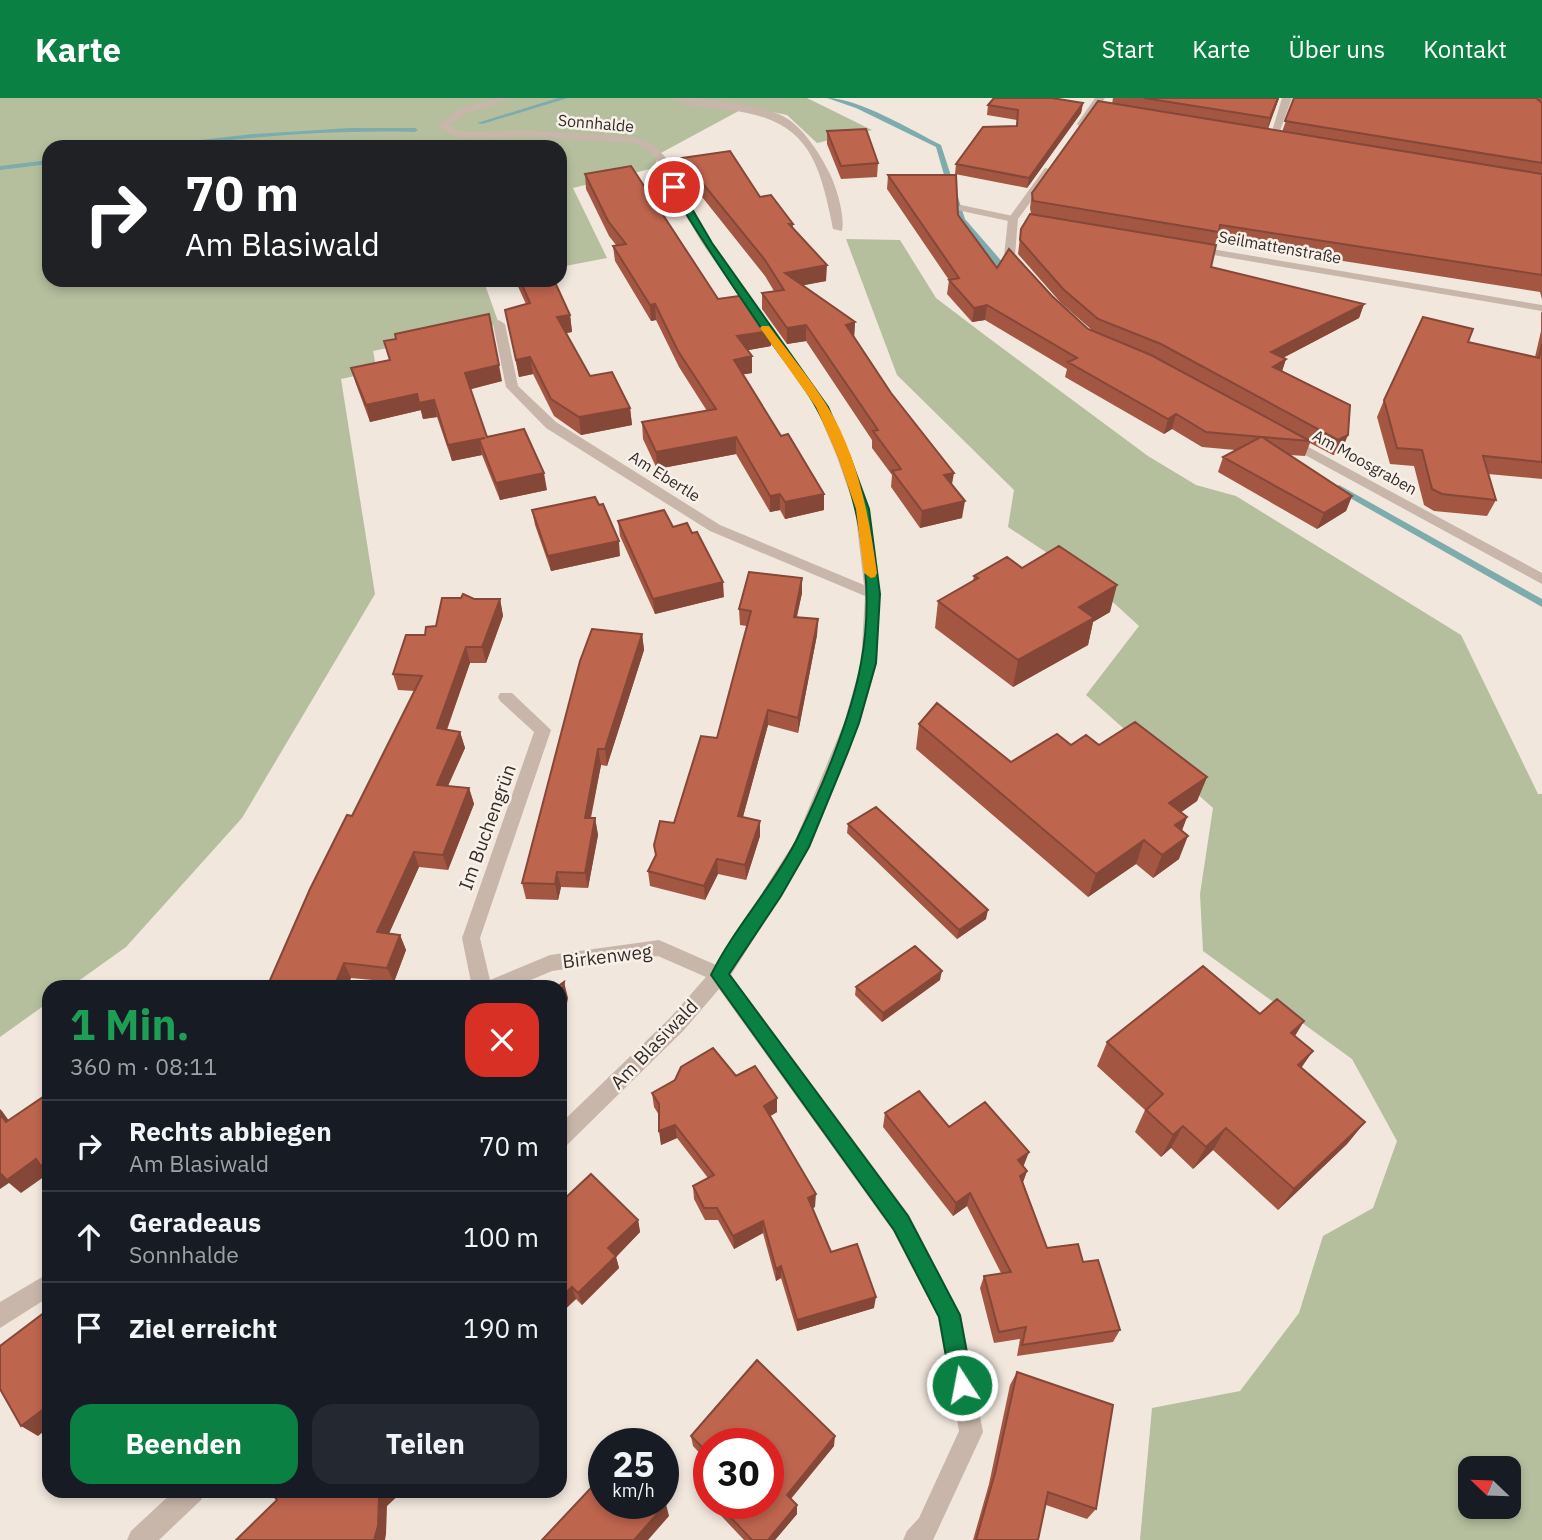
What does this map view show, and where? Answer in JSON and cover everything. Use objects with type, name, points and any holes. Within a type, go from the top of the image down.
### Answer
[{"type":"street","name":"Sonnhalde","points":[[508,98],[463,111],[447,120],[442,127],[460,135],[533,134],[635,140],[652,148],[662,159],[674,187],[707,243],[822,407],[844,457],[862,509],[873,594]]},
{"type":"street","points":[[676,98],[706,106],[769,115],[793,127],[822,169],[830,187],[838,229]]},
{"type":"street","points":[[1077,131],[1100,98]]},
{"type":"street","points":[[1272,139],[1287,98]]},
{"type":"street","points":[[1079,107],[1106,112]]},
{"type":"street","points":[[1258,137],[1285,141]]},
{"type":"street","points":[[1027,276],[1009,256],[1020,220],[1055,163]]},
{"type":"street","points":[[961,208],[1020,220]]},
{"type":"street","name":"Seilmattenstraße","points":[[1177,246],[1542,308]]},
{"type":"street","name":"Am Ebertle","points":[[499,324],[512,387],[551,425],[715,528],[873,594]]},
{"type":"street","name":"Am Moosgraben","points":[[1274,432],[1542,579]]},
{"type":"street","name":"Am Blasiwald","points":[[567,1131],[677,1024],[720,975],[775,891],[803,842],[852,723],[869,663],[873,594]]},
{"type":"street","name":"Im Buchengrün","points":[[480,980],[471,938],[543,730],[506,697]]},
{"type":"street","name":"Birkenweg","points":[[510,980],[550,962],[659,948],[720,975]]},
{"type":"street","points":[[720,975],[901,1223],[949,1315],[971,1432],[928,1527],[916,1540]]},
{"type":"street","points":[[0,1317],[42,1289]]},
{"type":"street","points":[[140,1540],[185,1498]]},
{"type":"green space","points":[[0,98],[807,98],[872,130],[817,143],[787,115],[746,107],[659,154],[654,168],[573,188],[607,258],[567,266],[567,140],[42,140],[42,287],[486,287],[499,324],[373,351],[377,371],[341,379],[375,594],[242,818],[126,947],[80,980],[42,980],[42,1007],[0,1037]]},
{"type":"green space","points":[[846,239],[900,240],[936,298],[1148,456],[1196,485],[1236,496],[1461,635],[1538,794],[1542,794],[1542,1540],[1140,1540],[1152,1408],[1240,1391],[1299,1313],[1323,1236],[1373,1208],[1397,1141],[1352,1059],[1203,951],[1200,894],[1213,808],[1086,695],[1139,626],[1091,582],[1008,527],[1014,490],[897,375]]},
{"type":"building","points":[[994,98],[1052,98],[1083,103],[1029,178],[956,164],[983,127],[1017,126],[1018,110],[988,105]]},
{"type":"building","points":[[1144,98],[1278,98],[1270,118]]},
{"type":"building","points":[[1294,98],[1536,98],[1542,103],[1542,163],[1285,121]]},
{"type":"building","points":[[1098,101],[1542,174],[1542,275],[1220,225],[1219,232],[1033,201],[1032,193]]},
{"type":"building","points":[[866,129],[878,163],[841,166],[827,131]]},
{"type":"building","points":[[730,151],[760,197],[771,195],[793,224],[789,224],[827,265],[785,273],[855,322],[846,325],[891,393],[954,473],[944,475],[965,501],[922,511],[892,471],[901,469],[873,431],[878,430],[806,325],[787,328],[762,293],[784,290],[765,260],[682,158]]},
{"type":"building","points":[[631,166],[718,299],[746,295],[771,331],[737,336],[752,356],[734,360],[781,436],[788,434],[824,494],[785,502],[780,494],[770,496],[736,437],[656,452],[642,422],[716,409],[678,351],[655,304],[650,305],[613,246],[626,244],[608,221],[585,174]]},
{"type":"building","points":[[888,175],[956,175],[958,215],[997,268],[1009,249],[1052,296],[1088,329],[1151,355],[1310,441],[1262,437],[1352,496],[1324,513],[1223,457],[1261,437],[1206,432],[1176,414],[1168,419],[1068,362],[1077,358],[987,305],[974,308],[949,280],[959,278]]},
{"type":"building","points":[[1030,214],[1216,245],[1211,267],[1364,304],[1271,352],[1286,359],[1273,367],[1350,405],[1348,435],[1338,440],[1161,344],[1098,319],[1063,289],[1020,240],[1021,229]]},
{"type":"building","points":[[523,287],[557,287],[570,315],[557,317],[590,376],[612,372],[630,408],[579,417],[551,399],[530,357],[516,360],[505,310],[530,303]]},
{"type":"building","points":[[489,314],[499,365],[465,373],[487,437],[524,429],[544,473],[496,483],[479,439],[448,445],[434,400],[419,403],[417,394],[366,405],[351,368],[390,360],[384,341],[396,339],[395,334]]},
{"type":"building","points":[[1423,317],[1473,329],[1468,342],[1539,358],[1542,344],[1542,462],[1483,456],[1496,500],[1442,494],[1432,489],[1422,450],[1397,448],[1384,400]]},
{"type":"building","points":[[595,497],[599,505],[603,504],[619,541],[548,556],[532,510]]},
{"type":"building","points":[[664,510],[673,527],[687,523],[692,533],[697,532],[723,582],[653,599],[618,521]]},
{"type":"building","points":[[1059,546],[1117,585],[1079,607],[1094,618],[1018,660],[938,601],[978,578],[974,576],[1007,557],[1022,568]]},
{"type":"building","points":[[749,572],[802,578],[794,617],[818,619],[798,718],[768,710],[738,816],[760,821],[745,865],[717,859],[704,886],[648,871],[656,855],[654,845],[660,821],[674,823],[701,736],[717,738],[751,611],[739,609]]},
{"type":"building","points":[[463,594],[474,599],[500,599],[482,647],[466,647],[437,728],[460,732],[437,785],[469,788],[443,855],[414,852],[377,932],[400,935],[387,968],[344,963],[337,980],[270,980],[310,889],[347,815],[352,816],[422,676],[393,674],[406,635],[425,635],[426,627],[436,626],[442,598],[461,598]]},
{"type":"building","points":[[592,629],[642,634],[605,749],[598,749],[585,818],[595,818],[585,873],[557,872],[555,884],[522,883],[580,661]]},
{"type":"building","points":[[937,703],[1011,762],[1057,734],[1071,745],[1086,735],[1099,745],[1135,722],[1207,777],[1169,803],[1187,817],[1175,825],[1188,836],[1162,855],[1144,840],[1096,874],[919,724]]},
{"type":"building","points":[[876,807],[988,910],[959,930],[848,824]]},
{"type":"building","points":[[915,946],[942,971],[883,1013],[856,987]]},
{"type":"building","points":[[1203,966],[1260,1014],[1277,999],[1304,1021],[1291,1033],[1313,1051],[1298,1065],[1365,1122],[1294,1189],[1226,1128],[1206,1147],[1183,1126],[1173,1135],[1146,1110],[1163,1094],[1107,1042]]},
{"type":"building","points":[[713,1048],[736,1076],[755,1066],[777,1098],[764,1106],[816,1194],[808,1198],[831,1252],[857,1244],[876,1297],[797,1320],[781,1266],[776,1269],[763,1221],[733,1236],[717,1208],[704,1208],[693,1186],[714,1175],[675,1125],[659,1131],[659,1104],[652,1093],[675,1080],[681,1067]]},
{"type":"building","points":[[919,1091],[949,1127],[985,1102],[1029,1152],[1018,1160],[1027,1171],[1020,1176],[1047,1248],[1078,1244],[1083,1262],[1098,1260],[1120,1330],[1022,1345],[1026,1327],[999,1332],[984,1276],[1011,1272],[970,1193],[956,1203],[885,1113]]},
{"type":"building","points":[[42,1098],[42,1165],[36,1159],[7,1180],[0,1173],[0,1114],[6,1122]]},
{"type":"building","points":[[591,1174],[638,1220],[608,1248],[616,1256],[578,1293],[572,1287],[567,1292],[567,1196]]},
{"type":"building","points":[[42,1314],[42,1410],[21,1426],[0,1389],[0,1346]]},
{"type":"building","points":[[757,1360],[835,1436],[787,1495],[797,1505],[768,1540],[752,1540],[732,1519],[784,1519],[784,1428],[698,1428]]},
{"type":"building","points":[[1017,1372],[1113,1405],[1096,1509],[1048,1492],[1038,1540],[976,1540],[995,1473]]},
{"type":"building","points":[[588,1491],[588,1519],[653,1519],[634,1540],[542,1540]]},
{"type":"building","points":[[275,1498],[379,1498],[378,1526],[374,1540],[236,1540],[277,1500]]},
{"type":"waterway","points":[[480,123],[565,98]]},
{"type":"waterway","points":[[830,98],[858,107],[939,146],[961,220],[1008,274]]},
{"type":"waterway","points":[[213,140],[286,133],[415,130]]},
{"type":"waterway","points":[[0,168],[42,163]]},
{"type":"waterway","points":[[1339,488],[1542,604]]},
{"type":"slow traffic","points":[[766,328],[822,407],[844,457],[862,509],[871,573]]},
{"type":"route","points":[[674,187],[707,243],[822,407],[844,457],[862,509],[873,594],[869,663],[841,752],[803,842],[775,891],[720,975],[901,1223],[949,1315],[962,1385]]}]
